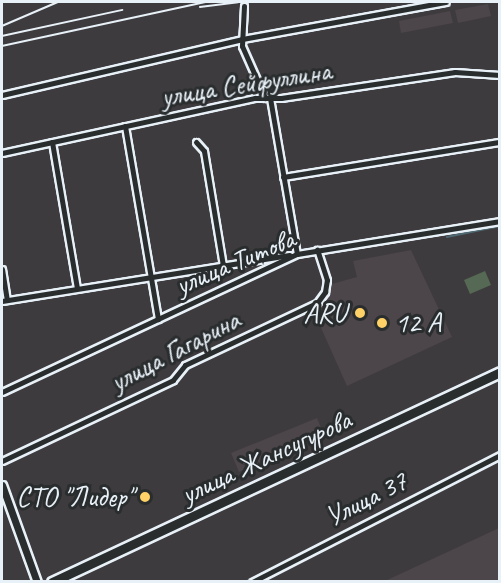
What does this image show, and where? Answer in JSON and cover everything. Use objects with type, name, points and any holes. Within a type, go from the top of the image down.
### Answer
[{"type":"main road","name":"улица Жансугурова","points":[[52,582],[500,372]]},
{"type":"street","name":"улица Сейфуллина","points":[[2,95],[242,39],[446,2]]},
{"type":"street","points":[[244,6],[242,46],[268,98],[297,254]]},
{"type":"street","name":"улица Сейфуллина","points":[[2,153],[268,98],[455,72],[500,75]]},
{"type":"street","points":[[125,126],[158,319]]},
{"type":"street","points":[[52,142],[77,288]]},
{"type":"street","points":[[196,142],[204,151],[223,266]]},
{"type":"street","points":[[283,177],[500,142]]},
{"type":"street","name":"улица Титова","points":[[2,392],[297,254],[500,221]]},
{"type":"street","name":"улица Гагарина","points":[[2,461],[173,380],[185,365],[317,303],[325,292],[327,280],[317,250]]},
{"type":"street","name":"улица Гагарина","points":[[4,300],[297,254]]},
{"type":"street","points":[[2,269],[4,300]]},
{"type":"street","name":"Улица 37","points":[[252,582],[500,455]]},
{"type":"street","points":[[2,485],[37,582]]},
{"type":"shaded area","points":[[488,4],[491,16],[458,23],[455,10]]},
{"type":"shaded area","points":[[450,11],[453,23],[401,33],[399,21]]},
{"type":"shaded area","name":"12 А","points":[[411,250],[452,337],[347,386],[313,310],[328,293],[328,285],[357,277],[353,261]]},
{"type":"shaded area","points":[[317,418],[323,433],[239,472],[231,453]]},
{"type":"shaded area","points":[[499,528],[499,581],[385,581]]},
{"type":"green space","points":[[485,271],[491,285],[470,294],[464,280]]},
{"type":"waterway","points":[[447,237],[500,226]]},
{"type":"railway","points":[[2,26],[58,2]]},
{"type":"railway","points":[[2,46],[206,2]]},
{"type":"railway","points":[[200,7],[238,2]]},
{"type":"railway","points":[[2,36],[122,10]]},
{"type":"place","name":"ARU","points":[[360,313]]},
{"type":"place","name":"12 А","points":[[382,323]]},
{"type":"place","name":"СТО \"Лидер\"","points":[[145,497]]}]
